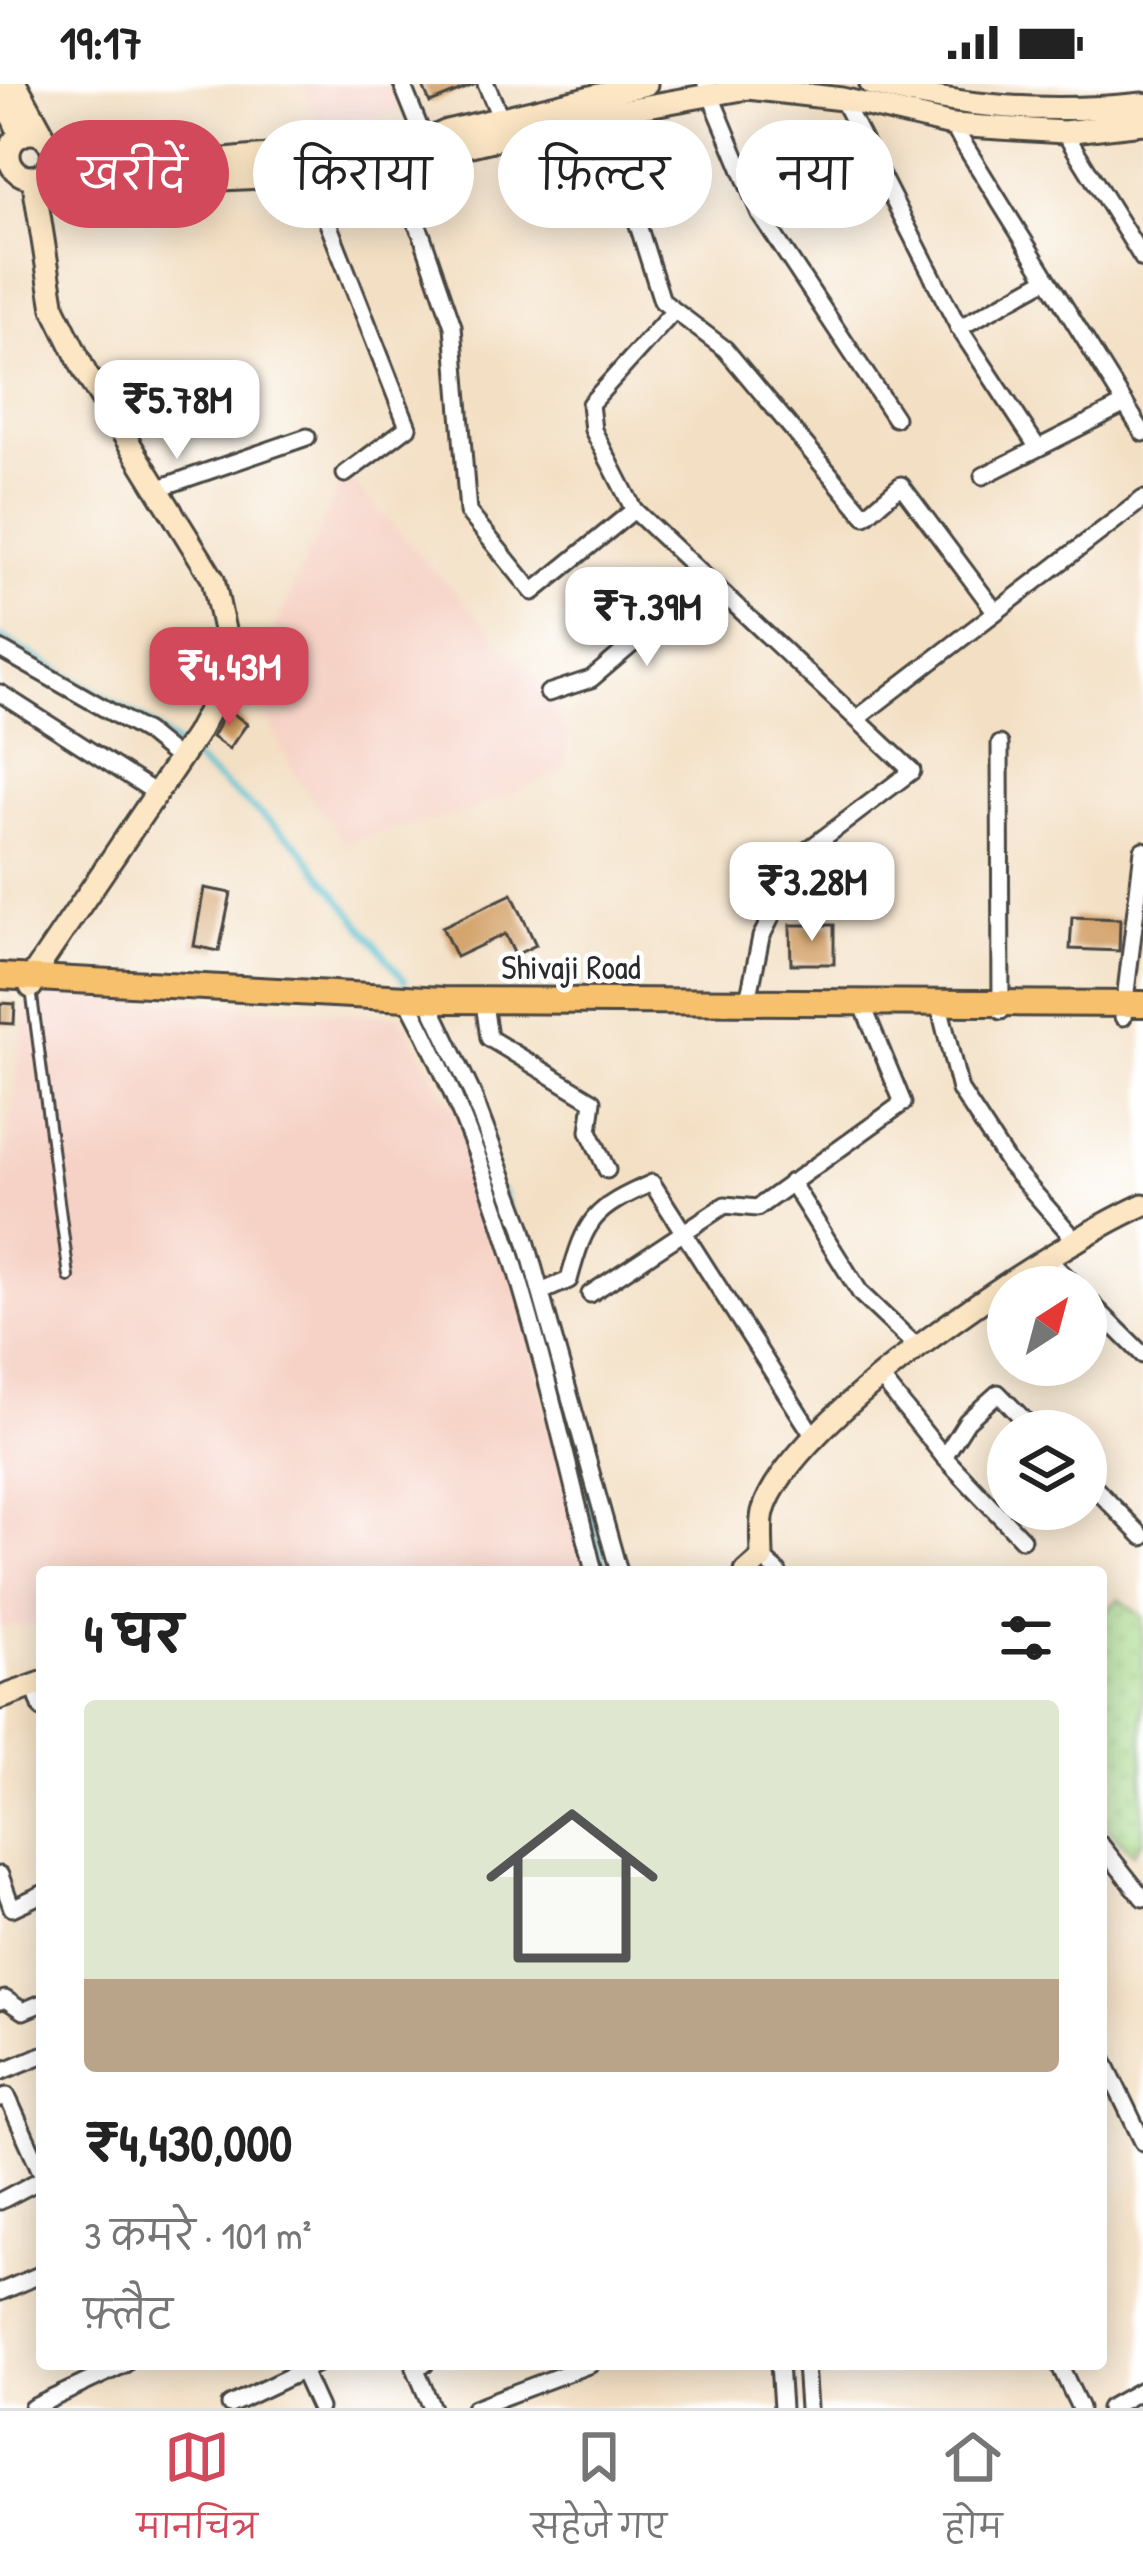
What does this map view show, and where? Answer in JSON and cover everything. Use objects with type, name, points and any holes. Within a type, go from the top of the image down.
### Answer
[{"type":"main road","name":"Shivaji Road","points":[[0,976],[31,984],[419,1005],[1134,1011]]},
{"type":"main road","points":[[0,988],[31,984]]},
{"type":"main road","points":[[419,1005],[485,1010],[748,1005]]},
{"type":"main road","points":[[861,1006],[941,1013],[1001,1008]]},
{"type":"street","points":[[16,84],[24,158],[54,309],[85,372],[213,579],[232,667],[196,735],[31,984]]},
{"type":"street","points":[[402,84],[416,120]]},
{"type":"street","points":[[486,84],[502,120]]},
{"type":"street","points":[[506,120],[646,84]]},
{"type":"street","points":[[871,84],[985,108],[1077,111],[1143,104]]},
{"type":"street","points":[[707,88],[760,214],[895,418]]},
{"type":"street","points":[[474,144],[707,88],[842,99],[952,125],[1064,132],[1143,123]]},
{"type":"street","points":[[0,90],[24,158]]},
{"type":"street","points":[[842,99],[959,328],[1036,446]]},
{"type":"street","points":[[603,114],[662,302],[725,349],[865,516],[901,485],[995,611]]},
{"type":"street","points":[[952,125],[1143,433]]},
{"type":"street","points":[[1064,132],[1143,259]]},
{"type":"street","points":[[24,158],[119,166],[253,160]]},
{"type":"street","points":[[24,158],[200,180],[253,178]]},
{"type":"street","points":[[330,228],[408,427],[345,473]]},
{"type":"street","points":[[419,228],[453,326],[468,512],[533,592],[634,510]]},
{"type":"street","points":[[959,328],[1045,280]]},
{"type":"street","points":[[674,310],[590,404],[593,430],[634,510],[912,771],[805,852],[761,937],[748,1005]]},
{"type":"street","points":[[982,476],[1125,404]]},
{"type":"street","points":[[159,488],[307,437]]},
{"type":"street","points":[[859,717],[1143,499]]},
{"type":"street","points":[[548,693],[591,679],[708,580]]},
{"type":"street","points":[[0,649],[146,732],[181,758]]},
{"type":"street","points":[[0,693],[156,793]]},
{"type":"street","points":[[1000,744],[1001,1008]]},
{"type":"street","points":[[1134,1011],[1143,850]]},
{"type":"street","points":[[419,1005],[496,1151],[541,1292],[617,1566]]},
{"type":"street","points":[[419,1005],[515,1255],[593,1566]]},
{"type":"street","points":[[590,1294],[725,1205],[757,1208],[903,1103],[861,1006]]},
{"type":"street","points":[[485,1010],[489,1038],[593,1100],[589,1131],[607,1170]]},
{"type":"street","points":[[941,1013],[960,1090],[1008,1163],[1078,1243]]},
{"type":"street","points":[[790,1182],[861,1294],[916,1346]]},
{"type":"street","points":[[541,1292],[569,1280],[583,1228],[604,1205],[652,1183],[816,1439]]},
{"type":"street","points":[[762,1566],[764,1511],[798,1456],[916,1346],[1046,1257],[1143,1205]]},
{"type":"street","points":[[1046,1257],[1055,1266]]},
{"type":"street","points":[[1107,1319],[1143,1355]]},
{"type":"street","points":[[881,1378],[944,1457],[1022,1538]]},
{"type":"street","points":[[944,1457],[967,1421],[998,1393],[1015,1410]]},
{"type":"street","points":[[1107,1500],[1143,1537]]},
{"type":"street","points":[[0,1698],[36,1685]]},
{"type":"street","points":[[1107,1853],[1143,1898]]},
{"type":"street","points":[[1107,1871],[1143,1898]]},
{"type":"street","points":[[0,1875],[12,1908],[36,1897]]},
{"type":"street","points":[[2,1998],[22,2011],[36,2005]]},
{"type":"street","points":[[36,2058],[0,2075],[3,2098],[36,2165]]},
{"type":"street","points":[[1107,2067],[1142,2139]]},
{"type":"street","points":[[0,2201],[36,2180]]},
{"type":"street","points":[[0,2292],[36,2277]]},
{"type":"street","points":[[32,2408],[112,2370]]},
{"type":"street","points":[[230,2404],[298,2370]]},
{"type":"street","points":[[307,2370],[319,2408]]},
{"type":"street","points":[[416,2370],[432,2408]]},
{"type":"street","points":[[474,2408],[575,2370]]},
{"type":"street","points":[[779,2370],[782,2408]]},
{"type":"street","points":[[805,2370],[808,2408]]},
{"type":"street","points":[[1061,2370],[1080,2408]]},
{"type":"street","points":[[1109,2408],[1143,2389]]},
{"type":"lane","points":[[31,984],[69,1277]]},
{"type":"shaded area","points":[[397,84],[406,108],[361,120],[316,120],[304,86]]},
{"type":"shaded area","points":[[345,474],[548,693],[568,738],[564,771],[470,811],[345,842],[297,779],[250,683]]},
{"type":"shaded area","points":[[29,993],[400,1017],[454,1111],[512,1269],[584,1566],[36,1566],[36,1626],[0,1627],[0,1187]]},
{"type":"green space","points":[[1119,1599],[1143,1618],[1143,1840],[1133,1853],[1107,1827],[1107,1611]]},
{"type":"building","points":[[422,84],[474,84],[474,85],[430,103]]},
{"type":"building","points":[[227,709],[247,724],[229,749],[212,737]]},
{"type":"building","points":[[204,888],[231,893],[219,951],[194,946]]},
{"type":"building","points":[[512,894],[536,945],[515,955],[505,934],[456,957],[442,927]]},
{"type":"building","points":[[1072,917],[1120,919],[1119,951],[1070,949]]},
{"type":"building","points":[[790,925],[834,925],[834,964],[791,964]]},
{"type":"building","points":[[0,1003],[15,1004],[14,1024],[0,1023]]},
{"type":"waterway","points":[[0,637],[149,723],[180,749]]},
{"type":"waterway","points":[[190,757],[297,844],[405,981]]},
{"type":"waterway","points":[[448,1065],[476,1124]]},
{"type":"waterway","points":[[502,1192],[534,1306]]},
{"type":"waterway","points":[[565,1424],[605,1566]]},
{"type":"waterway","points":[[792,2370],[795,2408]]}]
